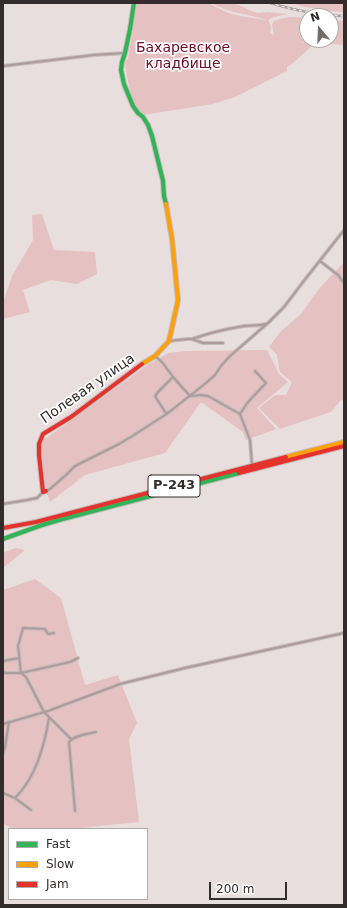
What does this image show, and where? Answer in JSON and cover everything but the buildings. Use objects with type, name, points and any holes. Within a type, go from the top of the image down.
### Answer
[{"type":"main road","points":[[134,3],[121,70],[124,84],[133,106],[148,125],[163,181],[164,196],[172,239],[178,300],[169,341]]},
{"type":"main road","name":"Полевая улица","points":[[44,492],[39,444],[44,434],[51,428],[71,417],[136,368],[155,356],[169,341]]},
{"type":"main road","name":"Р-243","points":[[3,528],[36,522],[344,442]]},
{"type":"main road","points":[[3,539],[42,525],[344,446]]},
{"type":"street","points":[[3,66],[80,56],[125,53]]},
{"type":"street","points":[[3,504],[37,498],[50,489],[75,466],[119,444],[168,413],[190,396],[215,375],[229,357],[284,307],[344,230]]},
{"type":"street","points":[[320,261],[338,275],[344,283]]},
{"type":"street","points":[[169,341],[192,339],[229,329],[267,324]]},
{"type":"street","points":[[192,339],[204,343],[223,343]]},
{"type":"street","name":"Полевая улица","points":[[155,356],[162,362],[190,396]]},
{"type":"street","points":[[240,414],[248,402],[266,383],[255,371]]},
{"type":"street","points":[[168,413],[165,412],[155,396],[174,377]]},
{"type":"street","points":[[190,396],[208,396],[240,414],[250,440],[252,465]]},
{"type":"street","points":[[54,633],[48,634],[45,629],[23,628],[18,646],[21,673],[26,677],[44,712],[71,739]]},
{"type":"street","points":[[3,724],[44,712],[120,684],[344,633]]},
{"type":"street","points":[[3,660],[19,658]]},
{"type":"street","points":[[3,672],[21,673],[70,662],[78,658]]},
{"type":"street","points":[[15,798],[35,770],[42,750],[49,717]]},
{"type":"street","points":[[3,753],[9,722]]},
{"type":"street","points":[[71,739],[96,732]]},
{"type":"street","points":[[71,739],[69,742],[76,811]]},
{"type":"street","points":[[3,793],[15,798],[31,810]]},
{"type":"green space","name":"Бахаревское кладбище","points":[[137,3],[208,3],[231,14],[267,20],[231,11],[211,3],[235,3],[258,13],[268,12],[287,14],[268,20],[271,27],[270,33],[274,35],[272,25],[273,22],[290,17],[299,18],[299,48],[310,48],[287,67],[287,71],[235,97],[213,104],[143,115],[135,106],[128,83],[125,62],[128,59]]},
{"type":"green space","points":[[290,3],[344,3],[344,12],[339,12],[339,8],[313,8]]},
{"type":"green space","name":"Бахаревское кладбище","points":[[339,21],[344,21],[344,45],[339,45]]},
{"type":"green space","points":[[42,214],[54,250],[95,252],[97,274],[77,284],[51,280],[23,290],[30,312],[3,319],[3,303],[12,276],[33,240],[32,215]]},
{"type":"green space","points":[[344,262],[344,401],[341,400],[331,412],[280,429],[259,408],[275,395],[286,395],[292,382],[280,372],[277,355],[269,347],[280,332],[301,314],[318,290]]},
{"type":"green space","points":[[267,350],[279,374],[288,382],[257,408],[276,429],[246,440],[243,432],[201,402],[165,453],[85,475],[50,502],[45,488],[41,442],[149,364],[168,353],[187,351]]},
{"type":"green space","points":[[15,548],[25,550],[3,568],[3,553]]},
{"type":"green space","points":[[35,579],[61,598],[85,685],[118,675],[137,723],[129,739],[139,822],[81,828],[13,828],[3,824],[3,590]]},
{"type":"railway","points":[[270,3],[307,12],[344,16]]},
{"type":"traffic: fast","points":[[134,3],[121,70],[124,84],[133,106],[143,117],[152,136],[163,181],[166,204]]},
{"type":"traffic: fast","points":[[3,539],[59,520],[239,473]]},
{"type":"traffic: slow","points":[[142,364],[155,356],[169,341],[178,300],[172,239],[166,204]]},
{"type":"traffic: slow","points":[[286,457],[344,442]]},
{"type":"traffic: jam","points":[[46,491],[43,492],[39,455],[39,444],[43,434],[71,417],[142,364]]},
{"type":"traffic: jam","points":[[239,473],[344,446]]},
{"type":"traffic: jam","points":[[3,528],[36,522],[286,457]]}]
